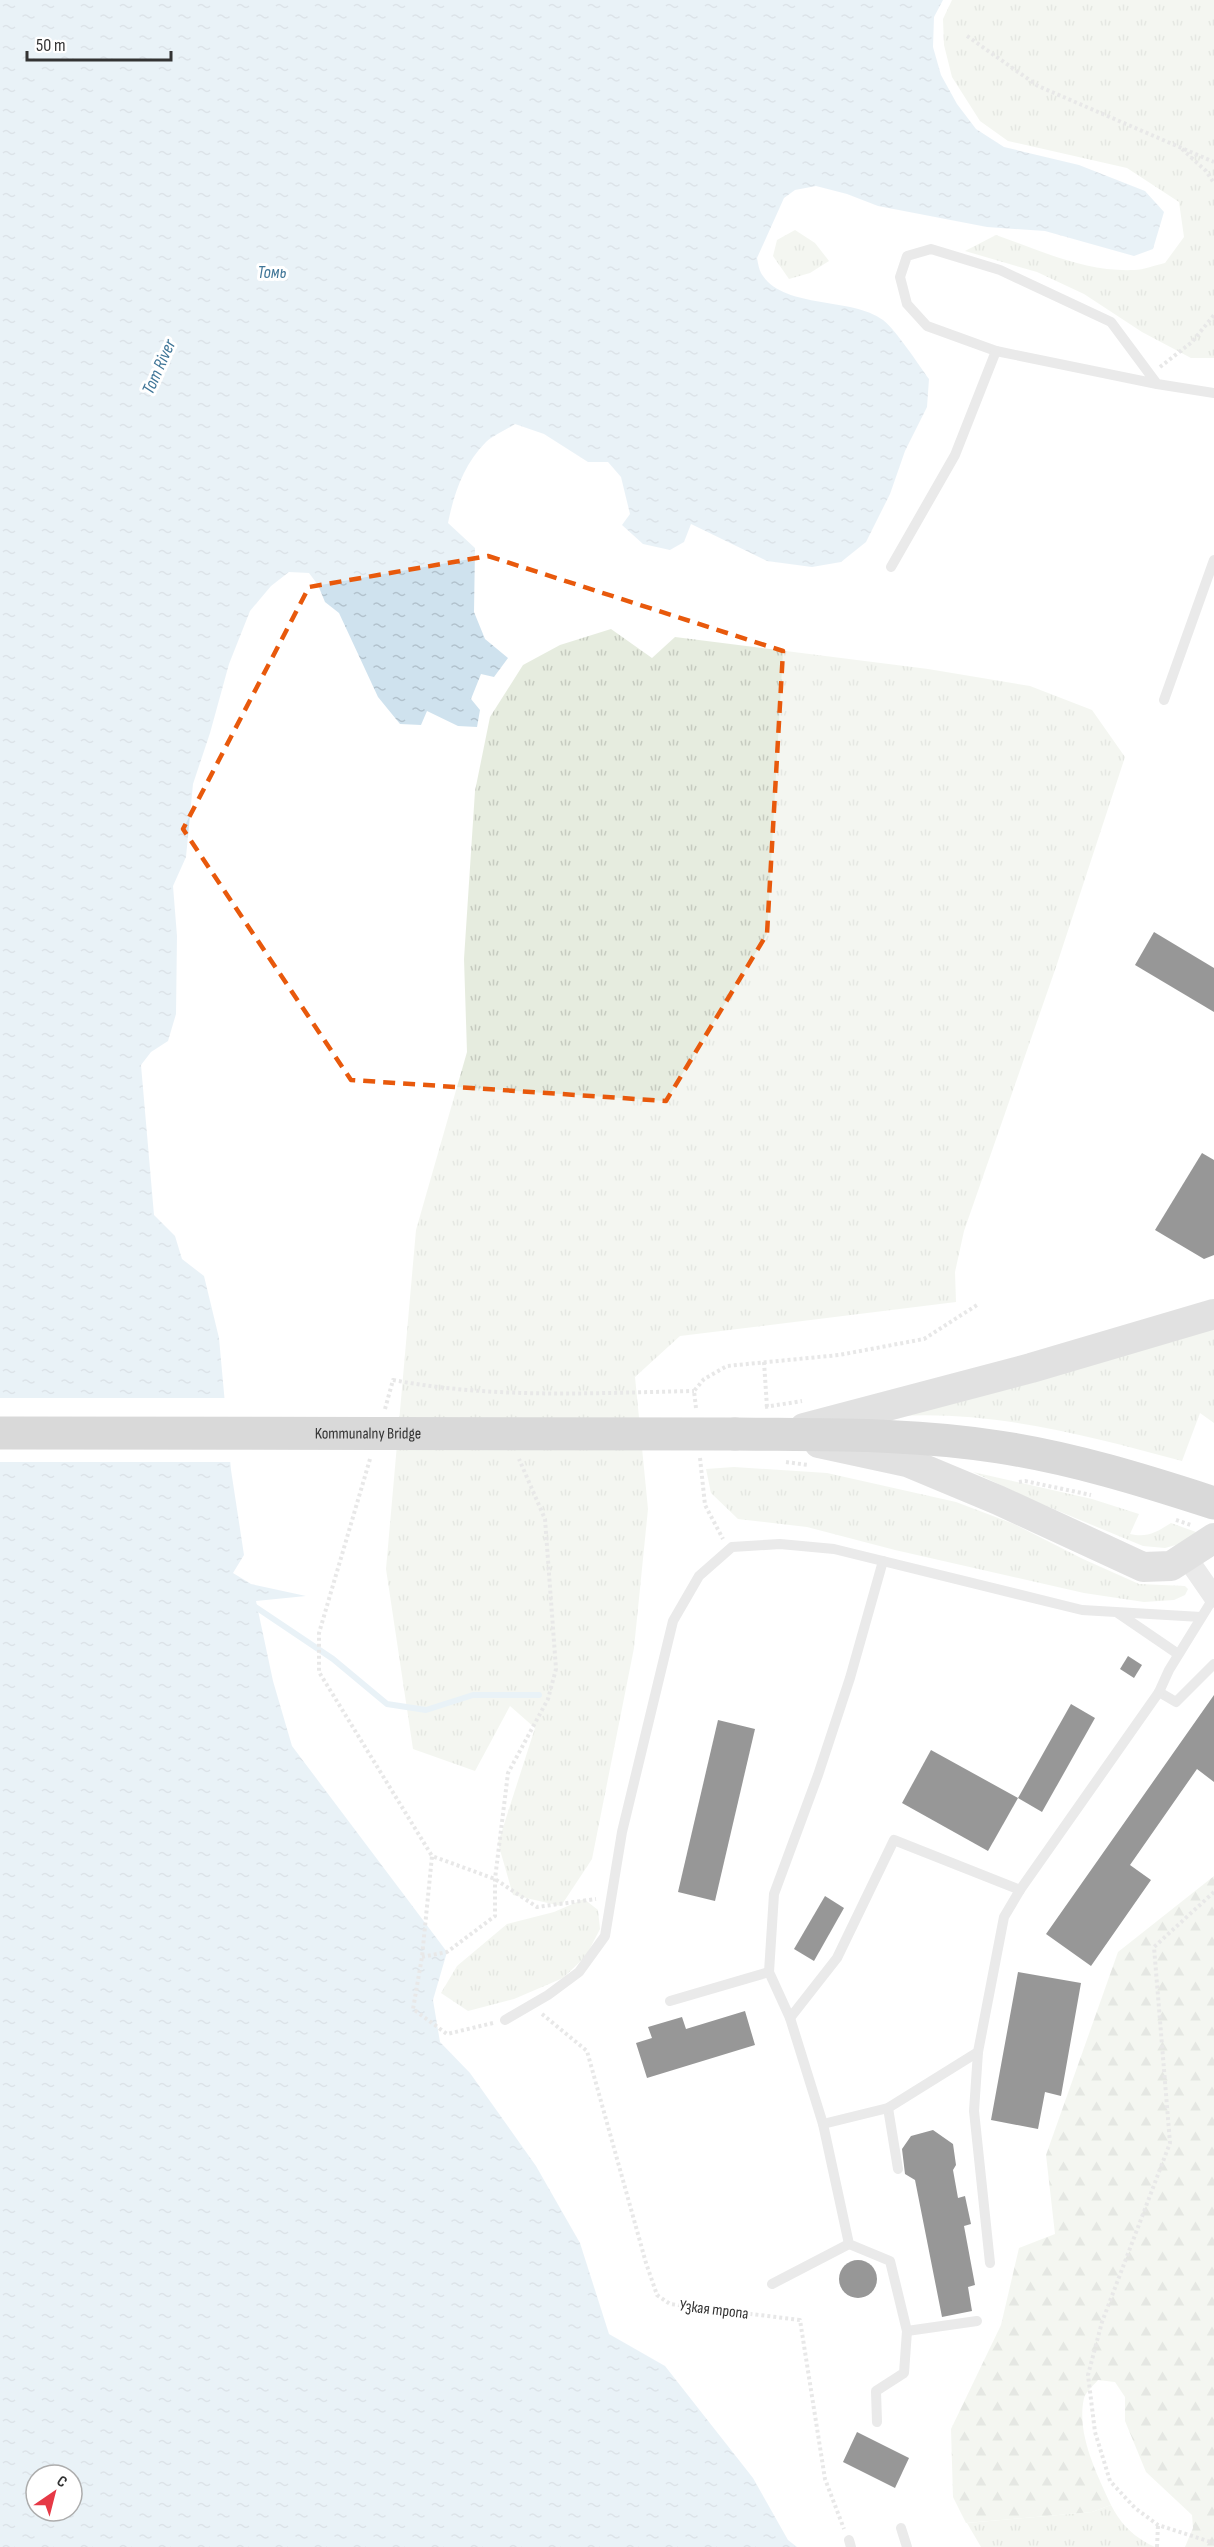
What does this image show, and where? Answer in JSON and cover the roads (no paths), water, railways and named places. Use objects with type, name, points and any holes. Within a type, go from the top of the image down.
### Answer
[{"type":"main road","points":[[772,1421],[1031,1368],[1214,1314]]},
{"type":"main road","points":[[772,1421],[908,1462],[998,1500],[1143,1567],[1171,1566],[1187,1558],[1207,1523]]},
{"type":"main road","name":"Kommunalny Bridge","points":[[0,1433],[735,1434],[772,1421],[881,1436],[997,1446],[1067,1460],[1172,1504],[1207,1523]]},
{"type":"street","points":[[1187,1558],[1214,1597]]},
{"type":"lane","points":[[1157,384],[1112,322],[1000,270],[930,249],[907,256],[900,277],[907,304],[927,326],[996,351],[1157,384],[1214,393]]},
{"type":"lane","points":[[891,567],[955,455],[996,351]]},
{"type":"lane","points":[[1164,700],[1214,560]]},
{"type":"lane","points":[[505,2020],[579,1972],[604,1936],[622,1832],[673,1621],[699,1576],[732,1547],[780,1544],[834,1549],[1082,1610],[1201,1617]]},
{"type":"lane","points":[[849,2244],[823,2124],[790,2018],[769,1972],[774,1894],[818,1775],[850,1678],[883,1561]]},
{"type":"lane","points":[[990,2264],[974,2111],[978,2052],[1004,1917],[1020,1890],[1159,1692],[1178,1654],[1214,1597]]},
{"type":"lane","points":[[1118,1612],[1178,1654]]},
{"type":"lane","points":[[1159,1692],[1176,1702],[1214,1664]]},
{"type":"lane","points":[[790,2018],[837,1958],[894,1839],[1020,1890]]},
{"type":"lane","points":[[670,2001],[769,1972]]},
{"type":"lane","points":[[823,2124],[888,2108],[978,2052]]},
{"type":"lane","points":[[888,2108],[898,2169]]},
{"type":"lane","points":[[772,2283],[849,2244],[891,2260],[907,2331],[904,2373],[876,2391],[877,2422]]},
{"type":"lane","points":[[907,2331],[977,2321]]},
{"type":"lane","points":[[901,2528],[907,2547]]},
{"type":"water","name":"Томь","points":[[0,0],[943,0],[934,17],[933,47],[941,75],[957,104],[976,129],[1004,147],[1079,165],[1145,191],[1164,212],[1153,249],[1134,256],[1045,231],[987,227],[878,206],[847,194],[816,186],[795,190],[784,198],[757,258],[763,276],[773,286],[787,294],[854,308],[883,320],[929,379],[927,407],[905,451],[890,494],[866,542],[841,562],[812,567],[767,561],[691,524],[684,542],[670,550],[643,544],[622,525],[630,514],[621,477],[608,462],[588,462],[544,434],[515,424],[486,442],[478,451],[466,469],[457,490],[448,523],[475,548],[474,612],[485,639],[508,658],[494,677],[481,674],[471,699],[480,710],[477,727],[458,726],[427,711],[421,725],[400,724],[378,697],[339,613],[325,602],[318,585],[309,573],[289,572],[271,586],[250,611],[229,664],[193,784],[186,857],[173,886],[177,936],[176,1014],[168,1041],[151,1052],[141,1065],[154,1215],[175,1236],[182,1259],[204,1276],[219,1338],[231,1470],[244,1555],[233,1573],[251,1584],[306,1596],[256,1601],[273,1681],[292,1746],[447,1952],[433,2000],[440,2042],[470,2073],[536,2166],[580,2243],[609,2334],[665,2366],[753,2478],[788,2540],[797,2547],[0,2547]]},
{"type":"waterway","points":[[251,1604],[333,1659],[387,1704],[426,1710],[473,1695],[539,1695]]},
{"type":"water label","name":"Tom River","points":[[159,367]]}]
